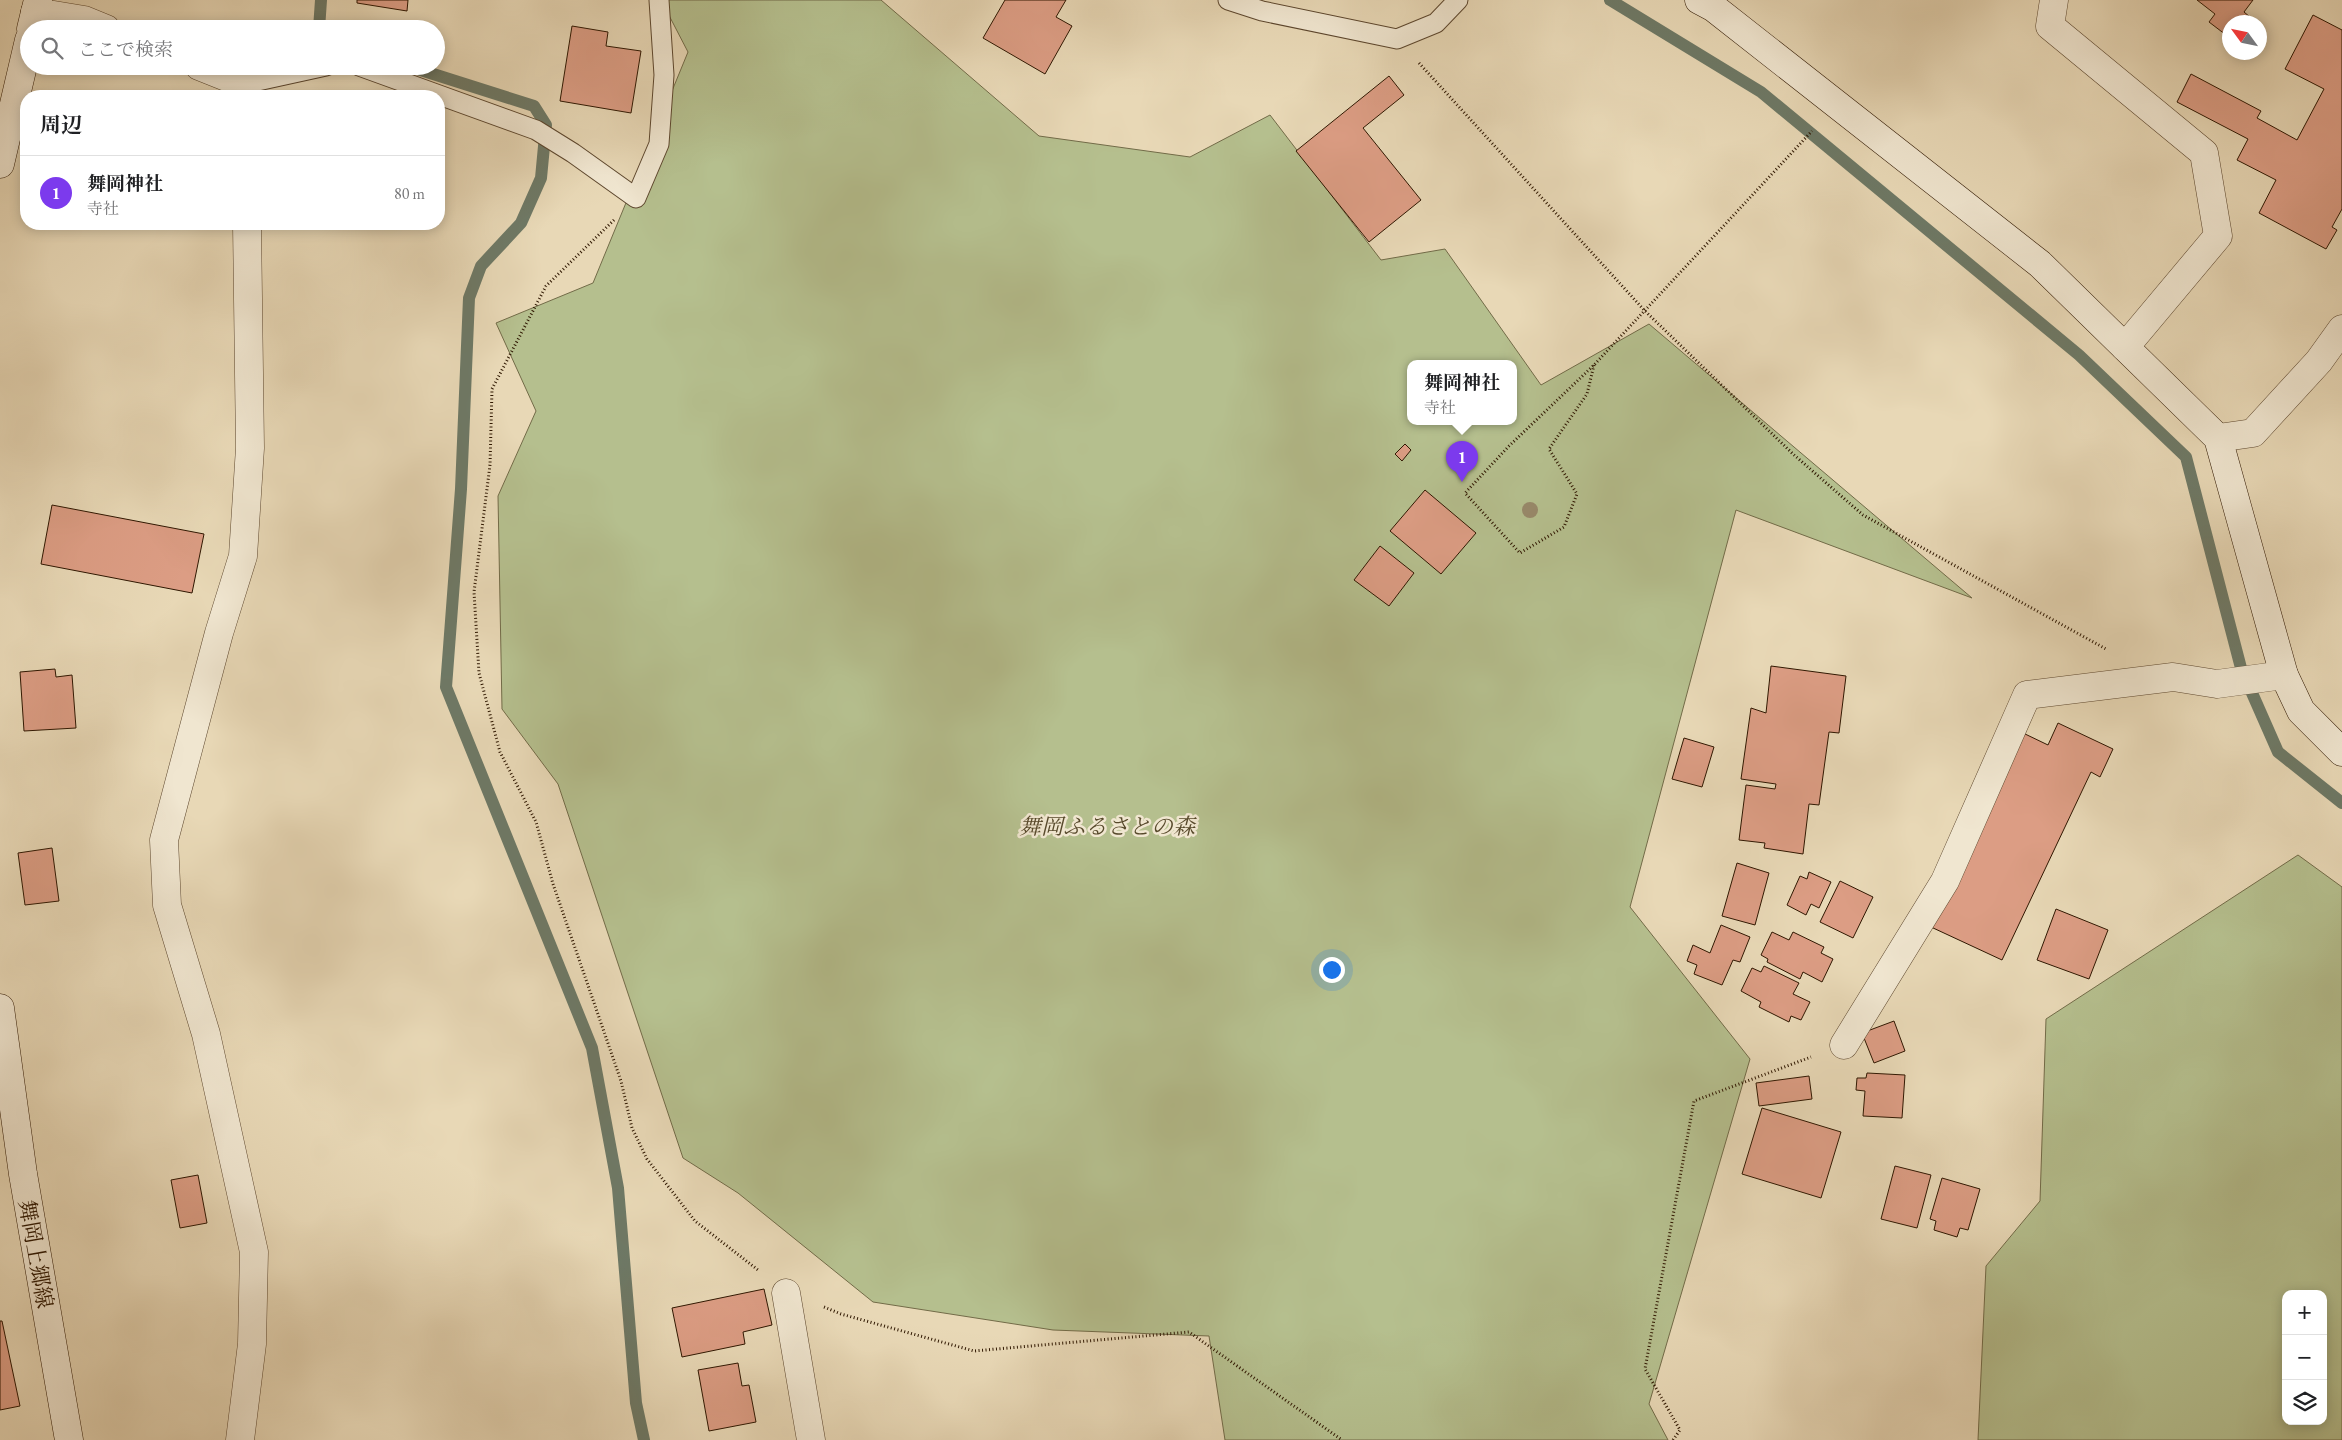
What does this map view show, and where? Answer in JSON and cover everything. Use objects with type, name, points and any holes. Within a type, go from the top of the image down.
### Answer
[{"type":"street","points":[[1699,0],[1714,8],[2040,264],[2218,438],[2284,675],[2301,711],[2342,752]]},
{"type":"street","points":[[2054,0],[2050,26],[2204,153],[2218,236],[2125,347]]},
{"type":"street","points":[[35,14],[84,20]]},
{"type":"street","points":[[0,164],[21,75]]},
{"type":"street","points":[[216,75],[244,90]]},
{"type":"street","points":[[240,1440],[252,1344],[254,1252],[206,1034],[167,904],[164,840],[219,633],[243,556],[250,448],[247,230]]},
{"type":"street","points":[[2218,438],[2253,433],[2318,360],[2342,329]]},
{"type":"street","points":[[1844,1045],[1945,881],[2027,695],[2173,677],[2217,684],[2284,675]]},
{"type":"street","name":"舞岡上郷線","points":[[0,1008],[23,1174],[69,1440]]},
{"type":"street","points":[[786,1292],[811,1440]]},
{"type":"lane","points":[[445,97],[536,130],[573,153],[636,198],[659,144],[664,75],[659,0]]},
{"type":"lane","points":[[1228,0],[1262,11],[1397,39],[1436,23],[1458,0]]},
{"type":"lane","points":[[244,90],[295,75]]},
{"type":"lane","points":[[384,75],[425,90]]},
{"type":"path","points":[[1397,39],[1645,311],[1793,454],[1863,515],[2108,650]]},
{"type":"path","points":[[1594,365],[1587,394],[1549,449],[1577,494],[1564,527],[1520,553],[1465,493],[1509,446],[1594,365],[1817,126]]},
{"type":"path","points":[[636,198],[546,286],[492,388],[490,465],[474,592],[479,673],[500,752],[536,822],[553,884],[621,1081],[632,1128],[647,1159],[695,1221],[786,1292],[841,1314],[974,1351],[1189,1332],[1342,1440]]},
{"type":"path","points":[[1673,1440],[1680,1430],[1645,1369],[1694,1101],[1844,1045]]},
{"type":"green space","name":"舞岡ふるさとの森","points":[[661,0],[881,0],[1039,136],[1190,157],[1270,115],[1381,260],[1445,249],[1541,385],[1649,324],[1972,598],[1736,510],[1630,907],[1750,1059],[1649,1404],[1668,1440],[1225,1440],[1209,1336],[1053,1330],[873,1302],[738,1193],[683,1158],[558,784],[502,709],[498,496],[536,411],[496,323],[593,283],[688,52]]},
{"type":"green space","points":[[2298,855],[2342,887],[2342,1440],[1978,1440],[1986,1266],[2040,1201],[2046,1019]]},
{"type":"building","points":[[357,0],[408,0],[407,11],[357,3]]},
{"type":"building","points":[[1005,0],[1066,0],[1056,17],[1072,26],[1045,74],[983,38]]},
{"type":"building","points":[[2197,0],[2253,0],[2244,12],[2248,15],[2222,15],[2222,32],[2209,22],[2215,14]]},
{"type":"building","points":[[2313,15],[2342,30],[2342,209],[2332,227],[2337,230],[2326,249],[2259,213],[2276,180],[2237,160],[2248,139],[2177,102],[2191,74],[2261,111],[2257,118],[2297,140],[2324,89],[2285,69]]},
{"type":"building","points":[[572,26],[608,32],[606,46],[641,51],[631,113],[560,101]]},
{"type":"building","points":[[1389,76],[1404,95],[1363,128],[1421,200],[1369,242],[1296,151]]},
{"type":"building","points":[[1405,444],[1411,450],[1402,461],[1395,454]]},
{"type":"building","points":[[1425,490],[1476,533],[1441,574],[1390,531]]},
{"type":"building","points":[[52,505],[204,534],[192,593],[41,564]]},
{"type":"building","points":[[1380,546],[1414,573],[1389,606],[1354,580]]},
{"type":"building","points":[[1771,666],[1846,676],[1839,733],[1829,732],[1819,805],[1809,804],[1803,854],[1764,848],[1765,843],[1739,840],[1746,785],[1775,789],[1776,784],[1741,779],[1751,708],[1766,713]]},
{"type":"building","points":[[55,669],[56,677],[72,675],[76,728],[24,731],[20,672]]},
{"type":"building","points":[[2058,723],[2113,749],[2100,777],[2091,772],[2002,960],[1931,927],[2023,733],[2048,745]]},
{"type":"building","points":[[1684,738],[1714,747],[1702,787],[1672,779]]},
{"type":"building","points":[[52,848],[59,901],[25,905],[18,853]]},
{"type":"building","points":[[1737,863],[1769,873],[1755,925],[1722,916]]},
{"type":"building","points":[[1809,872],[1831,882],[1819,908],[1811,904],[1806,915],[1787,905],[1800,876],[1807,879]]},
{"type":"building","points":[[1840,881],[1873,897],[1853,938],[1820,922]]},
{"type":"building","points":[[2056,909],[2108,930],[2089,979],[2037,960]]},
{"type":"building","points":[[1721,925],[1750,937],[1740,962],[1733,960],[1722,985],[1694,974],[1697,965],[1687,961],[1693,945],[1710,953]]},
{"type":"building","points":[[1772,932],[1789,940],[1793,932],[1824,947],[1821,953],[1833,959],[1822,982],[1803,972],[1800,979],[1767,962],[1768,959],[1761,955]]},
{"type":"building","points":[[1764,966],[1799,983],[1793,994],[1810,1002],[1801,1020],[1791,1016],[1789,1022],[1759,1007],[1761,1002],[1741,991],[1752,968],[1761,972]]},
{"type":"building","points":[[1894,1021],[1905,1051],[1874,1063],[1862,1033]]},
{"type":"building","points":[[1867,1073],[1905,1075],[1902,1118],[1863,1116],[1865,1091],[1856,1090],[1857,1078],[1866,1078]]},
{"type":"building","points":[[1809,1076],[1812,1099],[1759,1106],[1756,1083]]},
{"type":"building","points":[[1762,1108],[1841,1132],[1821,1198],[1742,1174]]},
{"type":"building","points":[[1895,1166],[1931,1175],[1917,1228],[1881,1219]]},
{"type":"building","points":[[198,1175],[207,1223],[180,1228],[171,1180]]},
{"type":"building","points":[[1942,1178],[1980,1189],[1968,1230],[1960,1228],[1957,1237],[1934,1230],[1936,1221],[1930,1219]]},
{"type":"building","points":[[764,1289],[772,1325],[743,1332],[745,1344],[682,1357],[672,1308]]},
{"type":"building","points":[[0,1321],[2,1321],[20,1406],[0,1410]]},
{"type":"building","points":[[738,1363],[742,1386],[749,1385],[756,1422],[709,1431],[698,1370]]},
{"type":"waterway","points":[[320,20],[321,0]]},
{"type":"waterway","points":[[1610,0],[1761,92],[2079,355],[2186,457],[2241,668],[2278,752],[2342,803]]},
{"type":"waterway","points":[[436,75],[534,106],[546,125],[541,178],[521,223],[481,266],[469,298],[461,489],[446,687],[592,1048],[618,1188],[636,1403],[644,1440]]},
{"type":"place","name":"舞岡神社","points":[[1462,482]]}]
